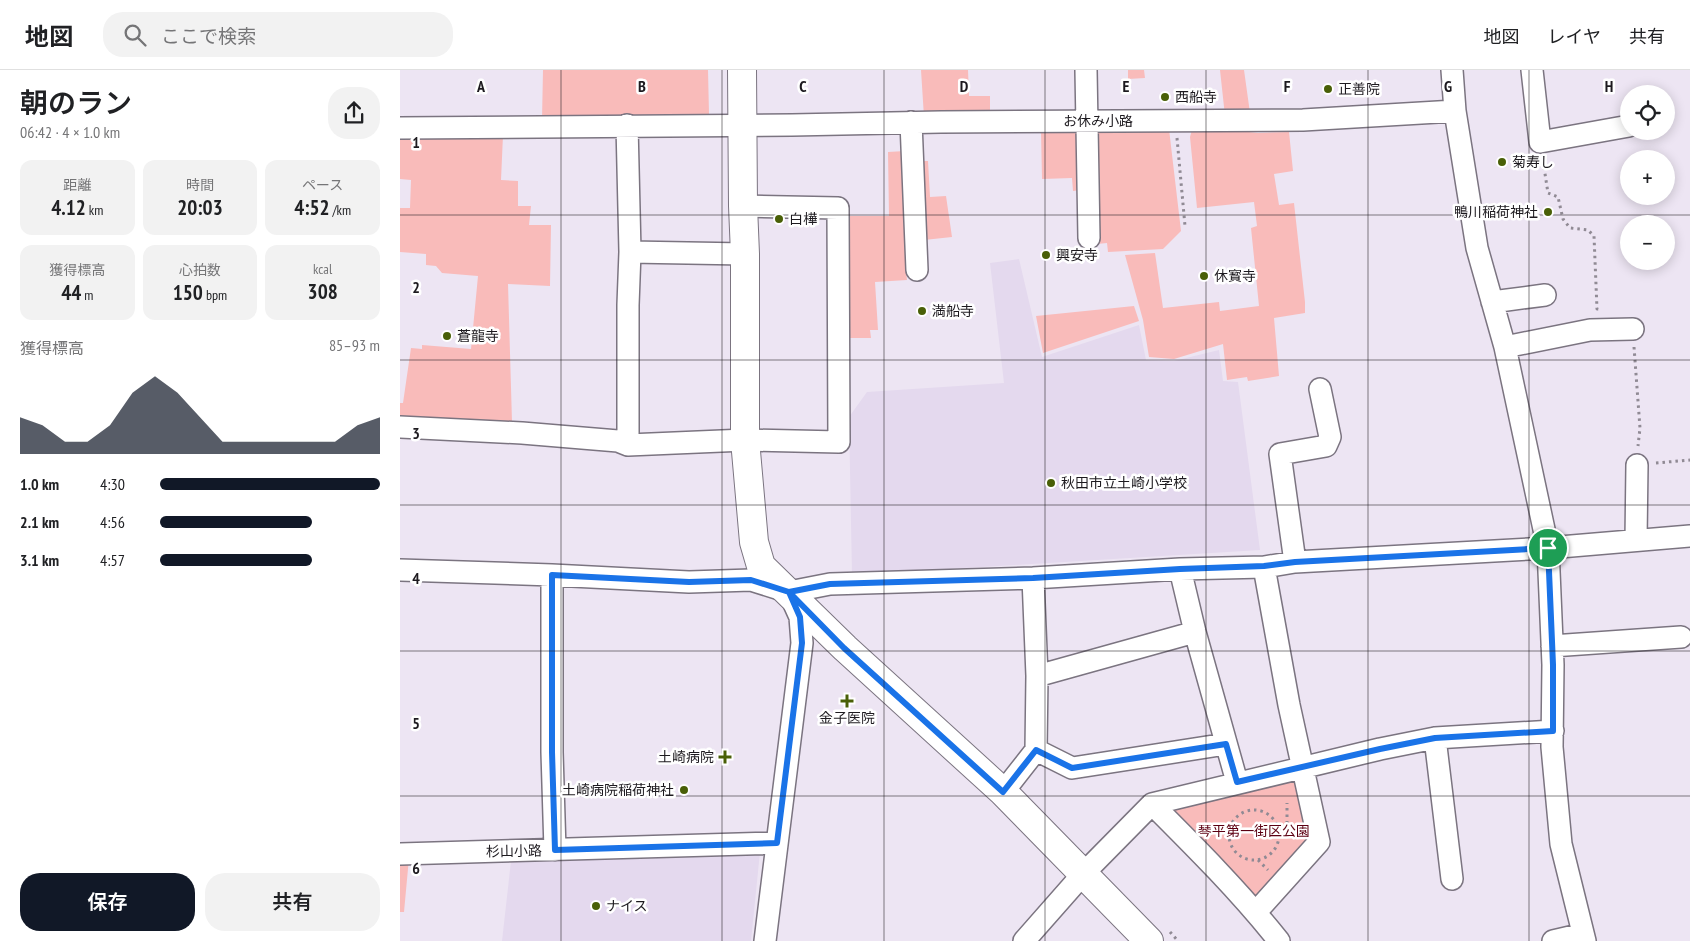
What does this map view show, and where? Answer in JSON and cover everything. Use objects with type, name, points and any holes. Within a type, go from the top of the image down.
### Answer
[{"type":"street","points":[[742,70],[742,206],[745,254],[745,440],[754,542],[761,566],[844,648],[1003,792],[1149,941]]},
{"type":"street","points":[[1086,70],[1089,238]]},
{"type":"street","points":[[1452,70],[1455,111],[1477,248],[1505,347],[1548,548],[1552,646],[1552,747],[1561,844],[1584,938],[1553,941]]},
{"type":"street","points":[[1532,70],[1540,142],[1620,128]]},
{"type":"street","name":"お休み小路","points":[[400,128],[1088,120],[1304,120],[1455,111]]},
{"type":"street","points":[[911,122],[917,270]]},
{"type":"street","points":[[627,125],[630,252],[628,445]]},
{"type":"street","points":[[400,427],[522,433],[618,441],[628,445],[745,440],[839,442],[838,208],[742,206]]},
{"type":"street","points":[[630,252],[745,254]]},
{"type":"street","points":[[1492,302],[1545,295]]},
{"type":"street","points":[[1505,347],[1590,330],[1633,329]]},
{"type":"street","points":[[1295,562],[1280,454],[1326,446],[1330,438],[1320,389]]},
{"type":"street","points":[[1636,540],[1637,466]]},
{"type":"street","points":[[400,570],[689,582],[751,580],[789,592],[830,584],[1033,578],[1264,566],[1295,562],[1548,548],[1690,536]]},
{"type":"street","points":[[1256,912],[1319,842],[1289,705],[1264,566]]},
{"type":"street","points":[[1180,569],[1195,632],[1237,782]]},
{"type":"street","points":[[552,575],[552,752],[555,850]]},
{"type":"street","points":[[1003,792],[1036,750],[1037,676],[1033,578]]},
{"type":"street","points":[[765,941],[802,643],[800,617],[789,592]]},
{"type":"street","points":[[1037,676],[1195,632]]},
{"type":"street","points":[[1552,646],[1681,637]]},
{"type":"street","points":[[1027,940],[1083,874],[1152,804],[1237,782],[1435,738],[1553,731]]},
{"type":"street","points":[[1435,738],[1452,879]]},
{"type":"street","points":[[1036,750],[1072,768],[1226,744]]},
{"type":"street","points":[[1152,804],[1206,858],[1256,912],[1279,941]]},
{"type":"street","name":"杉山小路","points":[[400,854],[777,843]]},
{"type":"path","points":[[1175,120],[1184,226]]},
{"type":"path","points":[[1540,142],[1548,193],[1558,196],[1563,219],[1570,228]]},
{"type":"path","points":[[1637,466],[1690,460]]},
{"type":"path","points":[[1279,831],[1287,828],[1287,803]]},
{"type":"path","points":[[1253,810],[1269,814],[1275,820],[1279,831],[1278,843],[1274,850],[1261,859],[1245,859],[1238,855],[1233,848],[1229,831],[1237,816],[1244,811],[1253,810]]},
{"type":"shaded area","name":"秋田市立土崎小学校","points":[[1019,259],[1042,357],[1139,325],[1146,360],[1174,361],[1219,350],[1223,381],[1238,382],[1260,550],[852,575],[849,417],[867,392],[1004,383],[990,263]]},
{"type":"shaded area","name":"ナイス","points":[[760,852],[751,941],[502,941],[511,861]]},
{"type":"green space","points":[[543,70],[708,70],[709,114],[542,120]]},
{"type":"green space","points":[[921,70],[968,70],[969,96],[990,96],[990,116],[924,117]]},
{"type":"green space","points":[[1128,70],[1144,70],[1145,78],[1128,79]]},
{"type":"green space","points":[[1220,70],[1244,70],[1250,113],[1225,116]]},
{"type":"green space","points":[[1193,126],[1258,133],[1289,132],[1293,171],[1274,174],[1279,205],[1294,203],[1305,313],[1274,318],[1279,376],[1248,381],[1247,377],[1227,380],[1223,344],[1174,359],[1149,357],[1143,320],[1125,255],[1155,253],[1163,308],[1219,302],[1220,311],[1259,306],[1251,228],[1257,226],[1254,202],[1197,208],[1190,137]]},
{"type":"green space","points":[[1094,129],[1169,129],[1181,231],[1163,249],[1108,252],[1107,243],[1097,244]]},
{"type":"green space","points":[[1078,130],[1081,190],[1073,191],[1072,178],[1042,179],[1041,131]]},
{"type":"green space","points":[[503,135],[501,180],[518,181],[518,206],[531,206],[529,225],[551,225],[550,286],[508,284],[512,422],[495,425],[400,419],[400,403],[403,403],[411,348],[422,349],[422,345],[471,349],[478,276],[442,273],[436,266],[426,265],[426,254],[400,252],[400,208],[410,208],[411,180],[400,179],[400,139]]},
{"type":"green space","points":[[905,151],[909,270],[906,270],[907,280],[875,282],[878,330],[870,330],[871,338],[844,338],[843,216],[889,216],[888,152]]},
{"type":"green space","points":[[919,161],[928,161],[930,197],[946,196],[952,237],[924,240]]},
{"type":"green space","points":[[1134,306],[1139,321],[1043,353],[1036,316]]},
{"type":"green space","name":"琴平第一街区公園","points":[[1297,774],[1311,836],[1263,895],[1255,896],[1171,814],[1175,803]]},
{"type":"green space","points":[[400,858],[409,858],[404,912],[400,912]]},
{"type":"place","name":"正善院","points":[[1328,89]]},
{"type":"place","name":"西船寺","points":[[1165,97]]},
{"type":"place","name":"菊寿し","points":[[1502,162]]},
{"type":"place","name":"鴨川稲荷神社","points":[[1548,212]]},
{"type":"place","name":"白樺","points":[[779,219]]},
{"type":"place","name":"興安寺","points":[[1046,255]]},
{"type":"place","name":"休寳寺","points":[[1204,276]]},
{"type":"place","name":"満船寺","points":[[922,311]]},
{"type":"place","name":"蒼龍寺","points":[[447,336]]},
{"type":"place","name":"秋田市立土崎小学校","points":[[1051,483]]},
{"type":"place","name":"金子医院","points":[[847,701]]},
{"type":"place","name":"土崎病院","points":[[725,757]]},
{"type":"place","name":"土崎病院稲荷神社","points":[[684,790]]},
{"type":"place","name":"ナイス","points":[[596,906]]},
{"type":"route","points":[[1548,548],[1033,578],[830,584],[789,592],[751,580],[689,582],[552,575],[552,752],[555,850],[777,843],[802,643],[800,617],[789,592],[844,648],[1003,792],[1036,750],[1072,768],[1226,744],[1237,782],[1435,738],[1553,731],[1553,665],[1548,548]]}]
